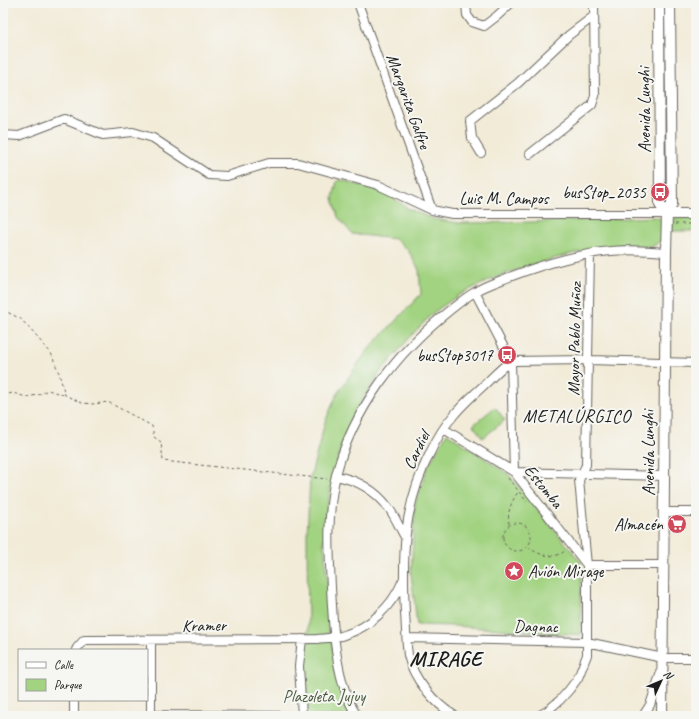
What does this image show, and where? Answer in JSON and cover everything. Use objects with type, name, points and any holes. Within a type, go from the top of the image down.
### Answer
[{"type":"main road","name":"Avenida Lunghi","points":[[659,3],[660,205],[667,219]]},
{"type":"main road","name":"Avenida Lunghi","points":[[662,716],[666,252],[667,219],[672,204],[670,3]]},
{"type":"main road","name":"Luis M. Campos","points":[[667,219],[696,214]]},
{"type":"street","name":"Margarita Galfre","points":[[358,3],[432,210]]},
{"type":"street","points":[[466,3],[467,15],[472,22],[484,26],[511,3]]},
{"type":"street","points":[[530,154],[592,105],[595,96],[594,3]]},
{"type":"street","points":[[481,153],[472,138],[470,121],[518,83],[569,35],[594,16]]},
{"type":"street","name":"Luis M. Campos","points":[[3,135],[19,136],[64,119],[103,135],[133,132],[153,138],[209,175],[227,176],[269,163],[298,163],[378,185],[432,210],[452,214],[667,219]]},
{"type":"street","points":[[357,716],[346,694],[342,681],[335,637],[329,542],[330,512],[336,478],[343,453],[361,414],[382,380],[404,352],[431,325],[475,292],[490,284],[559,260],[590,254],[612,251],[666,252]]},
{"type":"street","name":"Mayor Pablo Muñoz","points":[[538,716],[547,711],[560,700],[578,678],[587,655],[587,565],[579,480],[586,465],[590,254]]},
{"type":"street","points":[[475,292],[511,361],[514,472],[664,476]]},
{"type":"street","points":[[511,361],[589,360],[696,363]]},
{"type":"street","name":"Cardiel","points":[[454,716],[433,698],[423,687],[414,673],[408,655],[404,568],[405,537],[410,503],[424,466],[444,428],[453,415],[511,361]]},
{"type":"street","name":"Estomba","points":[[444,428],[514,472],[587,565]]},
{"type":"street","points":[[336,478],[349,478],[367,487],[388,507],[405,537]]},
{"type":"street","points":[[664,512],[696,512]]},
{"type":"street","points":[[587,565],[663,564]]},
{"type":"street","name":"Kramer","points":[[77,649],[84,640],[302,638],[344,636],[368,624],[380,615],[399,589],[403,581],[404,568]]},
{"type":"street","points":[[151,640],[151,716],[302,716],[299,666],[302,638]]},
{"type":"street","name":"Dagnac","points":[[407,638],[588,642],[663,658]]},
{"type":"street","points":[[643,716],[650,705],[655,692],[660,677],[663,658],[696,658]]},
{"type":"street","points":[[74,701],[74,716]]},
{"type":"path","points":[[667,219],[696,224]]},
{"type":"path","points":[[3,310],[21,319],[50,353],[59,373],[65,395]]},
{"type":"path","points":[[3,395],[13,393],[26,397],[38,396],[48,390],[65,395],[82,403],[94,404],[108,402],[152,426],[154,437],[161,442],[163,461],[336,478]]},
{"type":"path","points":[[510,525],[508,515],[510,505],[519,492]]},
{"type":"path","points":[[518,523],[526,527],[530,532],[531,538],[528,546],[520,551],[514,551],[508,548],[504,544],[503,533],[510,525],[518,523]]},
{"type":"path","points":[[528,546],[539,553],[555,556],[559,555],[566,549]]},
{"type":"green space","points":[[665,3],[667,203],[666,203]]},
{"type":"green space","points":[[341,180],[386,193],[409,209],[433,219],[459,223],[654,217],[659,218],[663,223],[663,236],[654,246],[644,248],[621,245],[599,248],[531,265],[497,277],[462,293],[434,312],[412,335],[378,375],[359,406],[343,440],[333,478],[326,514],[324,544],[331,625],[327,635],[308,637],[307,535],[310,478],[325,422],[337,394],[367,351],[421,294],[419,270],[408,250],[395,239],[352,234],[338,217],[333,198],[337,181]]},
{"type":"green space","points":[[677,217],[696,217],[696,231],[672,231],[673,222]]},
{"type":"green space","points":[[495,407],[505,420],[483,438],[473,425]]},
{"type":"green space","points":[[447,433],[508,474],[581,562],[581,635],[455,626],[417,625],[411,573],[415,504],[428,466]]},
{"type":"green space","name":"Plazoleta Jujuy","points":[[331,639],[337,679],[353,716],[306,716],[302,679],[304,650],[307,642]]},
{"type":"place","name":"busStop_2035","points":[[660,192]]},
{"type":"place","name":"busStop3017","points":[[507,355]]},
{"type":"place","name":"Almacén","points":[[677,524]]},
{"type":"place","name":"Avión Mirage","points":[[514,571]]},
{"type":"district","name":"METALÚRGICO","points":[[577,416]]},
{"type":"district","name":"MIRAGE","points":[[446,659]]}]
